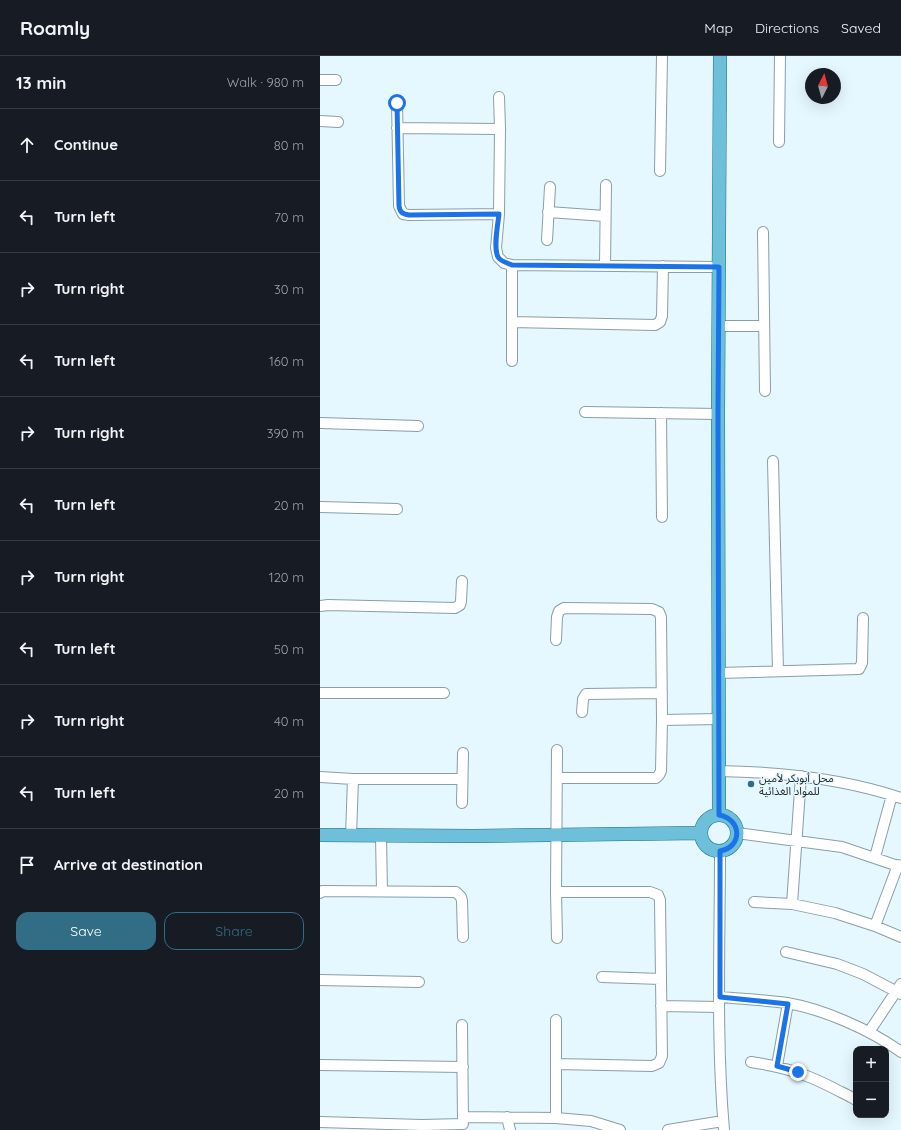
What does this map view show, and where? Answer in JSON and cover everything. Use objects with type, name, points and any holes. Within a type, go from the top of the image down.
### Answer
[{"type":"main road","points":[[719,815],[718,326],[720,56]]},
{"type":"main road","points":[[719,815],[729,819],[736,827],[737,833],[735,842],[732,846],[728,849],[720,851],[709,848],[702,839],[701,833],[702,828],[708,819],[719,815]]},
{"type":"main road","points":[[320,835],[381,836],[701,833]]},
{"type":"street","points":[[660,171],[662,56]]},
{"type":"street","points":[[779,142],[780,56]]},
{"type":"street","points":[[320,80],[336,80]]},
{"type":"street","points":[[499,97],[499,214],[496,248],[498,257],[504,263],[512,265],[719,267]]},
{"type":"street","points":[[397,103],[399,206],[402,214],[499,214]]},
{"type":"street","points":[[320,121],[338,122]]},
{"type":"street","points":[[397,128],[500,129]]},
{"type":"street","points":[[605,266],[606,185]]},
{"type":"street","points":[[547,240],[550,187]]},
{"type":"street","points":[[548,212],[605,216]]},
{"type":"street","points":[[763,232],[765,391]]},
{"type":"street","points":[[512,265],[512,361]]},
{"type":"street","points":[[512,322],[655,325],[660,322],[662,316],[663,266]]},
{"type":"street","points":[[718,326],[764,326]]},
{"type":"street","points":[[585,412],[718,414]]},
{"type":"street","points":[[662,413],[662,517]]},
{"type":"street","points":[[320,423],[418,426]]},
{"type":"street","points":[[773,461],[778,671]]},
{"type":"street","points":[[320,507],[397,509]]},
{"type":"street","points":[[320,606],[455,608],[460,605],[462,581]]},
{"type":"street","points":[[556,640],[557,617],[559,611],[564,608],[652,609],[659,612],[661,617],[662,720],[661,771],[659,775],[656,778],[557,778]]},
{"type":"street","points":[[719,673],[859,669],[862,663],[863,618]]},
{"type":"street","points":[[320,693],[444,693]]},
{"type":"street","points":[[582,712],[583,699],[586,694],[662,693]]},
{"type":"street","points":[[662,720],[719,719]]},
{"type":"street","points":[[557,750],[557,938]]},
{"type":"street","points":[[462,803],[464,752]]},
{"type":"street","points":[[719,771],[763,772],[801,776],[866,787],[897,796],[875,857]]},
{"type":"street","points":[[792,904],[801,776]]},
{"type":"street","points":[[320,777],[353,779],[462,779]]},
{"type":"street","points":[[351,836],[353,779]]},
{"type":"street","points":[[737,833],[842,847],[899,866],[875,926]]},
{"type":"street","points":[[381,836],[382,891]]},
{"type":"street","points":[[668,1130],[724,1126],[720,1002],[720,851]]},
{"type":"street","points":[[320,893],[322,891],[456,892],[459,894],[462,901],[463,937]]},
{"type":"street","points":[[556,892],[650,892],[658,895],[660,900],[662,1056],[659,1063],[652,1066],[557,1064]]},
{"type":"street","points":[[754,902],[792,904],[835,913],[875,926],[901,937]]},
{"type":"street","points":[[786,952],[837,964],[900,990],[869,1032]]},
{"type":"street","points":[[602,977],[661,979]]},
{"type":"street","points":[[320,980],[419,982]]},
{"type":"street","points":[[661,1006],[720,1002],[788,1004],[811,1009],[869,1032],[885,1046]]},
{"type":"street","points":[[777,1066],[788,1004]]},
{"type":"street","points":[[556,1020],[556,1118]]},
{"type":"street","points":[[462,1025],[463,1123]]},
{"type":"street","points":[[889,1049],[901,1052]]},
{"type":"street","points":[[751,1062],[777,1066],[819,1080],[853,1097]]},
{"type":"street","points":[[320,1065],[463,1067]]},
{"type":"street","points":[[507,1117],[510,1130]]},
{"type":"street","points":[[320,1122],[399,1124],[463,1123],[507,1117],[556,1118],[591,1120],[620,1130]]},
{"type":"place","name":"محل أبوبكر لأمين للمواد الغذائية","points":[[751,784]]},
{"type":"route","points":[[397,103],[399,206],[402,214],[499,214],[496,248],[498,257],[504,263],[512,265],[719,267],[719,815],[729,819],[736,827],[737,833],[735,842],[732,846],[728,849],[720,851],[720,997],[788,1004],[777,1066],[798,1072]]}]
